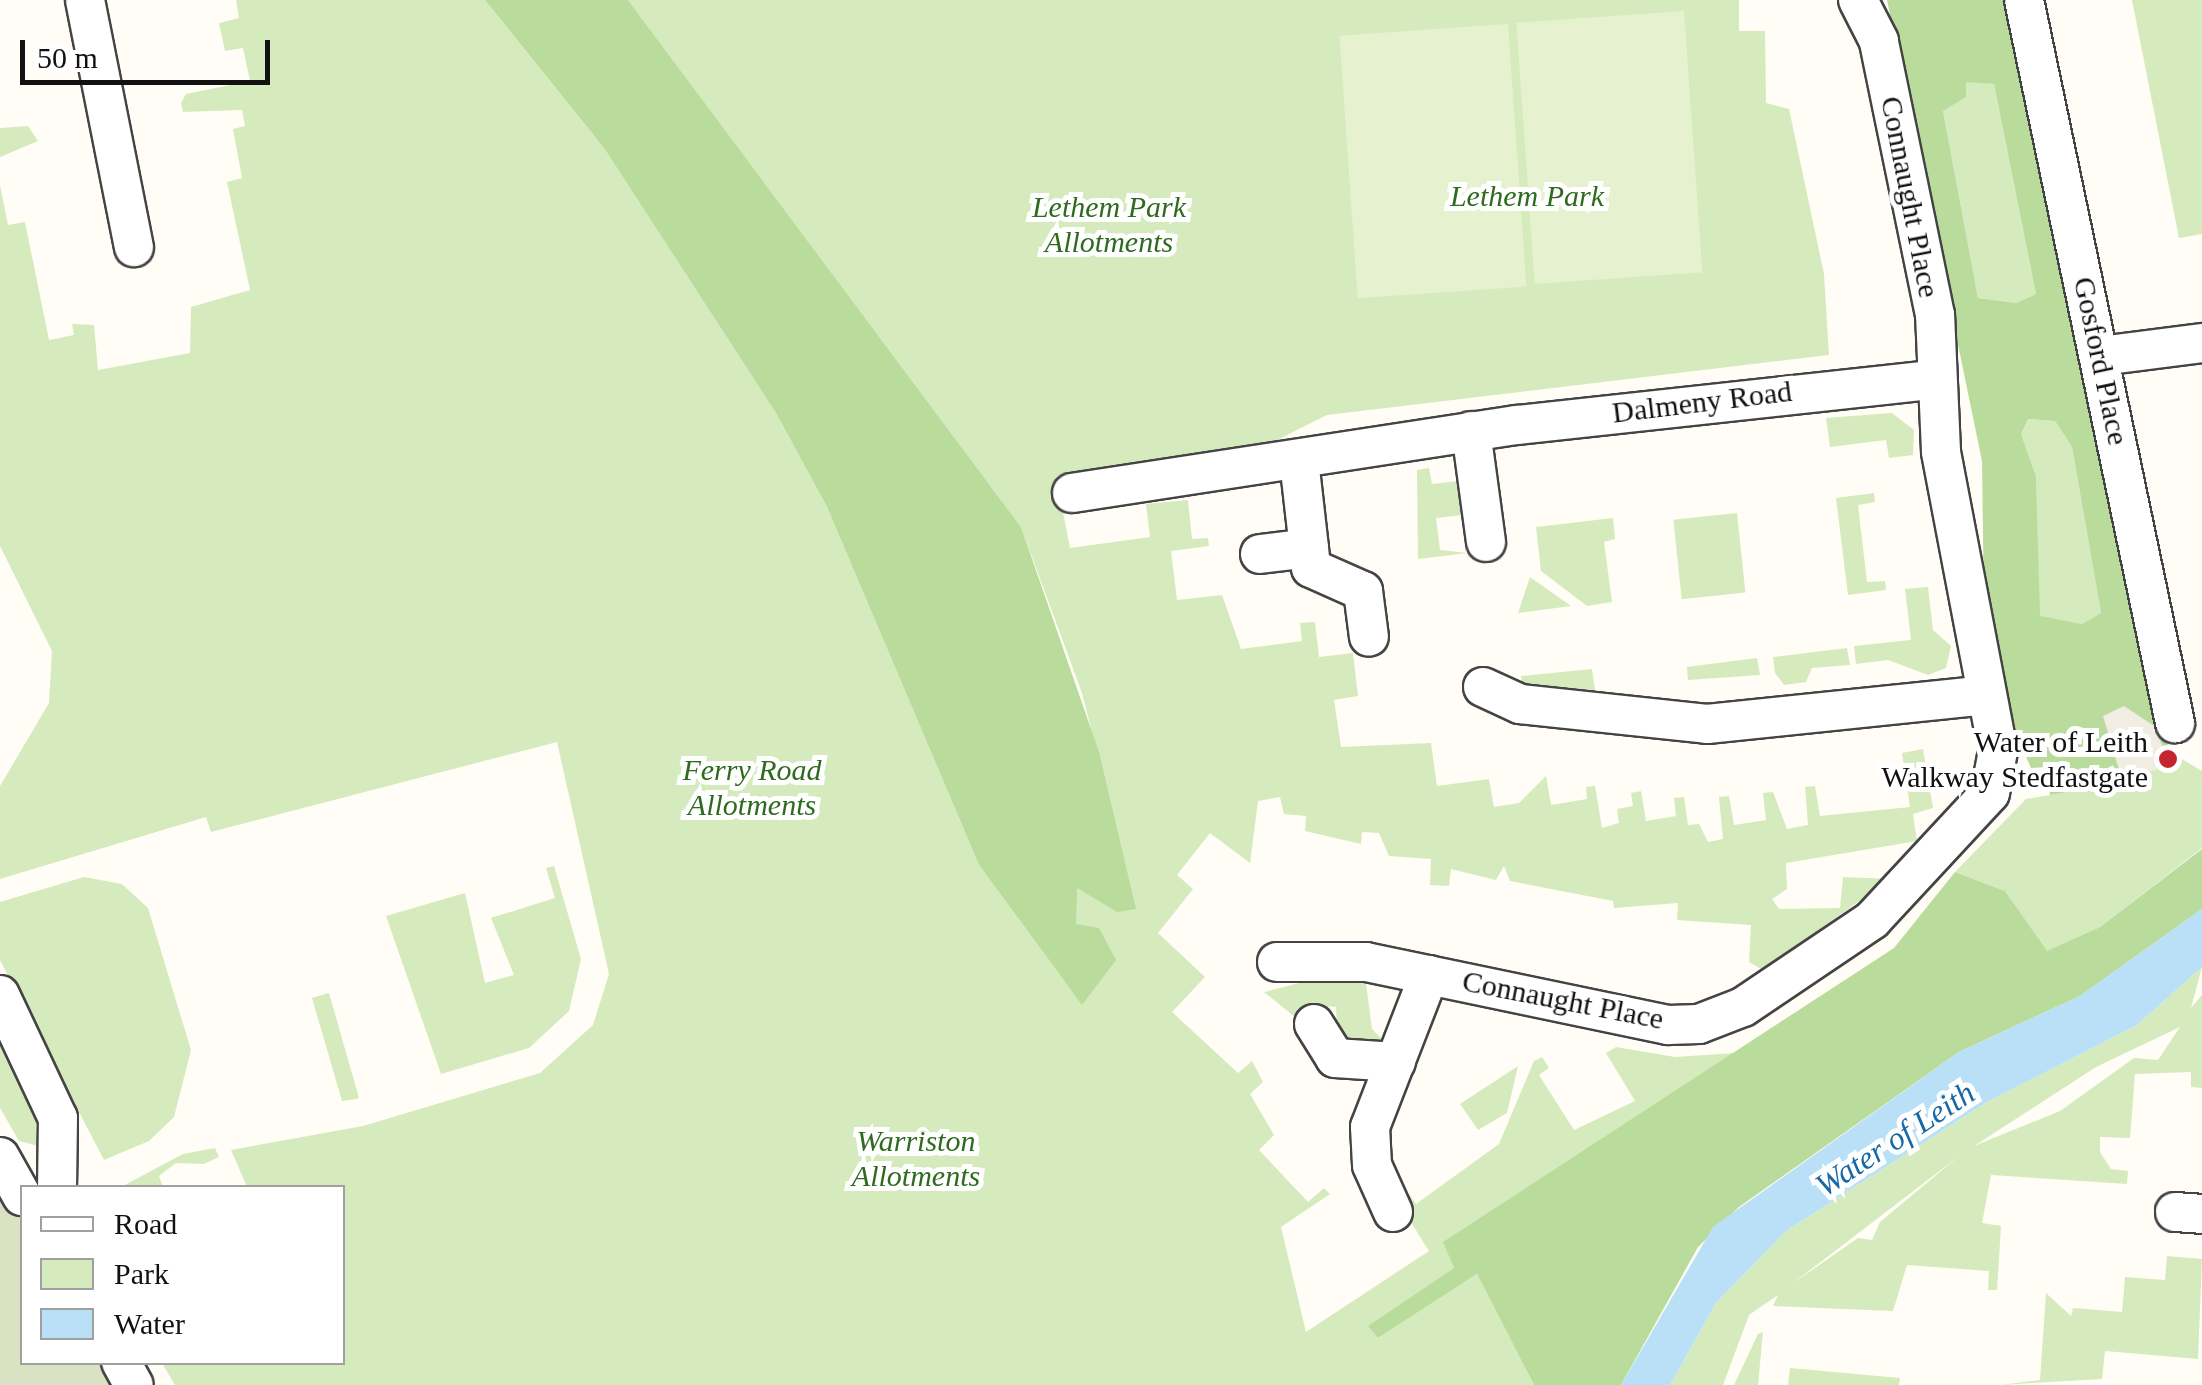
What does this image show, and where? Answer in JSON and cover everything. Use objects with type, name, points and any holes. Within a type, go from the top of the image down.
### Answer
[{"type":"street","points":[[85,0],[134,247]]},
{"type":"street","name":"Connaught Place","points":[[1277,962],[1350,960],[1678,1027],[1743,1007],[1872,920],[1966,827],[1995,780],[1987,695],[1932,380],[1932,298],[1879,42],[1858,0]]},
{"type":"street","name":"Gosford Place","points":[[2024,0],[2175,723]]},
{"type":"street","points":[[2101,356],[2202,344]]},
{"type":"street","name":"Dalmeny Road","points":[[1072,493],[1472,431],[1932,380]]},
{"type":"street","points":[[1472,431],[1486,542]]},
{"type":"street","points":[[1299,460],[1311,568],[1363,591],[1369,637]]},
{"type":"street","points":[[1260,554],[1309,548]]},
{"type":"street","points":[[1483,687],[1520,704],[1707,724],[1987,695]]},
{"type":"street","name":"Connaught Place","points":[[1393,1212],[1369,1152],[1396,1062],[1429,975]]},
{"type":"street","points":[[0,995],[58,1118],[57,1185]]},
{"type":"street","points":[[1314,1024],[1335,1058],[1396,1062]]},
{"type":"street","points":[[0,1157],[20,1192]]},
{"type":"green space","points":[[236,0],[485,0],[604,148],[776,413],[827,507],[979,865],[1065,982],[1077,887],[1117,912],[1117,831],[1082,693],[1021,527],[628,0],[1739,0],[1739,31],[1765,31],[1766,103],[1789,109],[1824,274],[1829,355],[1327,415],[1261,448],[1056,476],[1070,548],[1150,537],[1146,504],[1188,500],[1192,539],[1208,538],[1209,546],[1171,551],[1177,600],[1222,595],[1241,649],[1302,641],[1300,623],[1315,622],[1319,657],[1353,653],[1358,696],[1334,700],[1341,747],[1431,743],[1437,786],[1489,779],[1494,807],[1519,803],[1546,776],[1551,805],[1587,799],[1586,787],[1595,786],[1602,828],[1619,823],[1617,809],[1633,806],[1631,793],[1641,791],[1646,821],[1676,816],[1674,798],[1684,797],[1688,825],[1699,824],[1708,842],[1723,839],[1719,797],[1729,796],[1734,825],[1766,820],[1763,793],[1773,792],[1787,829],[1808,825],[1805,787],[1815,786],[1820,816],[1910,807],[1902,753],[1923,749],[1933,808],[1913,814],[1917,841],[1786,863],[1787,889],[1772,899],[1779,909],[1840,908],[1843,877],[1890,879],[1763,970],[1749,962],[1751,925],[1677,920],[1678,903],[1614,908],[1613,901],[1510,881],[1504,866],[1496,880],[1451,869],[1449,886],[1430,885],[1431,859],[1389,856],[1379,833],[1362,832],[1361,844],[1305,831],[1306,816],[1284,814],[1280,797],[1258,801],[1250,863],[1210,833],[1177,875],[1193,889],[1158,933],[1205,977],[1172,1012],[1238,1073],[1252,1061],[1263,1082],[1250,1094],[1274,1135],[1259,1150],[1308,1202],[1324,1188],[1330,1194],[1281,1227],[1306,1332],[1429,1251],[1392,1192],[1403,1185],[1416,1204],[1499,1144],[1534,1061],[1542,1057],[1549,1068],[1539,1075],[1574,1130],[1635,1101],[1606,1053],[1616,1047],[1675,1057],[1735,1053],[1444,1242],[1454,1268],[1369,1326],[1378,1338],[1477,1274],[1534,1385],[175,1385],[163,1365],[345,1365],[345,1185],[246,1185],[231,1150],[363,1126],[540,1073],[593,1025],[609,974],[557,742],[211,832],[206,817],[0,879],[0,786],[49,703],[52,651],[0,546],[0,185],[8,225],[25,222],[49,340],[74,335],[72,324],[94,325],[98,370],[190,353],[191,307],[250,290],[227,182],[242,178],[233,129],[245,126],[242,110],[183,112],[181,103],[186,94],[250,81],[243,48],[225,51],[219,23],[239,18]]},
{"type":"green space","points":[[485,0],[628,0],[1021,527],[1099,752],[1136,909],[1117,912],[1077,888],[1076,924],[1099,928],[1116,960],[1082,1005],[979,865],[827,507],[776,413],[604,148]]},
{"type":"green space","points":[[1887,0],[2005,0],[2159,723],[2175,762],[2123,783],[2050,795],[2046,767],[2031,768],[2004,706],[1984,607],[1982,461]],"holes":[[[1966,82],[1994,84],[2036,294],[2016,303],[1978,298],[1943,111],[1966,97]],[[2028,419],[2055,421],[2072,447],[2101,613],[2082,624],[2040,616],[2036,476],[2021,434]]]},
{"type":"green space","points":[[2132,0],[2202,0],[2202,234],[2179,238]]},
{"type":"green space","points":[[1684,11],[1702,272],[1535,284],[1516,23]]},
{"type":"green space","points":[[1508,24],[1526,286],[1358,298],[1339,36]]},
{"type":"green space","points":[[1965,81],[1994,84],[2036,294],[2016,303],[1978,298],[1943,111],[1965,97]]},
{"type":"green space","points":[[28,126],[38,141],[0,157],[0,128]]},
{"type":"green space","points":[[1892,413],[1914,430],[1913,455],[1889,458],[1886,440],[1830,447],[1826,418]]},
{"type":"green space","points":[[2028,419],[2055,421],[2072,447],[2101,613],[2082,624],[2039,617],[2036,476],[2021,434]]},
{"type":"green space","points":[[1429,468],[1432,484],[1459,481],[1463,515],[1436,518],[1440,550],[1468,553],[1418,559],[1417,470]]},
{"type":"green space","points":[[1874,493],[1875,502],[1858,505],[1867,582],[1885,581],[1886,590],[1848,595],[1836,498]]},
{"type":"green space","points":[[1737,513],[1745,593],[1682,599],[1673,520]]},
{"type":"green space","points":[[1613,518],[1615,539],[1604,542],[1612,602],[1587,606],[1541,571],[1536,527]]},
{"type":"green space","points":[[1530,577],[1571,606],[1518,613]]},
{"type":"green space","points":[[1928,587],[1933,630],[1951,646],[1946,668],[1928,675],[1888,660],[1856,664],[1854,646],[1911,640],[1905,589]]},
{"type":"green space","points":[[1847,648],[1850,665],[1812,668],[1806,682],[1784,685],[1775,673],[1773,657]]},
{"type":"green space","points":[[1757,658],[1760,675],[1688,680],[1687,667]]},
{"type":"green space","points":[[1592,669],[1596,696],[1523,688],[1521,676]]},
{"type":"green space","points":[[2182,759],[2202,771],[2202,848],[2100,927],[2046,952],[2005,891],[1955,872],[2026,799],[2123,783]]},
{"type":"green space","points":[[2202,849],[2202,909],[2080,996],[1959,1052],[1739,1207],[1698,1247],[1621,1385],[1534,1385],[1477,1274],[1378,1338],[1368,1326],[1454,1268],[1443,1242],[1894,948],[1955,872],[2005,891],[2047,951],[2100,927]]},
{"type":"green space","points":[[554,866],[581,959],[569,1011],[529,1048],[441,1074],[386,916],[465,893],[485,983],[514,975],[491,918],[555,898],[546,868]]},
{"type":"green space","points":[[84,877],[122,884],[148,908],[191,1050],[174,1117],[149,1141],[104,1160],[0,960],[0,902]]},
{"type":"green space","points":[[2202,967],[2191,1008],[2202,995],[2202,1088],[2191,1087],[2191,1072],[2135,1074],[2130,1138],[2100,1137],[2100,1152],[2111,1169],[2128,1171],[2127,1184],[1991,1175],[1982,1223],[2001,1226],[1997,1290],[1988,1290],[1989,1271],[1907,1265],[1893,1311],[1773,1306],[1778,1295],[1749,1315],[1723,1385],[1670,1385],[1716,1303],[1786,1231],[1987,1102],[2137,1025]],"holes":[[[2180,1027],[2158,1060],[2134,1058],[2060,1111],[1974,1146],[2096,1067]],[[1959,1156],[1880,1222],[1872,1240],[1858,1238],[1792,1284]]]},
{"type":"green space","points":[[1342,972],[1365,976],[1372,1029],[1387,1044],[1338,1047],[1336,1007],[1308,1005],[1295,1017],[1264,992]]},
{"type":"green space","points":[[329,993],[357,1099],[342,1101],[312,998]]},
{"type":"green space","points":[[0,1036],[47,1126],[39,1146],[19,1141],[0,1108]]},
{"type":"green space","points":[[1518,1066],[1507,1113],[1478,1130],[1460,1104]]},
{"type":"green space","points":[[215,1148],[219,1157],[204,1164],[176,1163],[159,1176],[162,1185],[125,1185],[183,1154]]},
{"type":"green space","points":[[0,1184],[20,1218],[20,1365],[110,1365],[122,1385],[0,1385]]},
{"type":"green space","points":[[2167,1256],[2202,1259],[2198,1359],[2105,1351],[2102,1379],[2000,1385],[2040,1380],[2046,1293],[2071,1316],[2073,1308],[2122,1312],[2125,1277],[2165,1280]]},
{"type":"green space","points":[[1763,1332],[1758,1385],[1734,1385],[1758,1334]]},
{"type":"green space","points":[[1790,1368],[1900,1378],[1899,1385],[1788,1385]]},
{"type":"shaded area","points":[[2124,706],[2154,726],[2170,764],[2123,783],[2103,716]]},
{"type":"water","name":"Water of Leith","points":[[2202,909],[2202,967],[2137,1025],[1987,1102],[1786,1231],[1716,1303],[1670,1385],[1621,1385],[1713,1227],[1959,1052],[2080,996]]},
{"type":"place","name":"Water of Leith Walkway Stedfastgate","points":[[2168,759]]},
{"type":"park label","name":"Lethem Park","points":[[1527,196]]},
{"type":"park label","name":"Lethem Park Allotments","points":[[1109,224]]},
{"type":"park label","name":"Ferry Road Allotments","points":[[752,787]]},
{"type":"park label","name":"Warriston Allotments","points":[[916,1158]]}]
